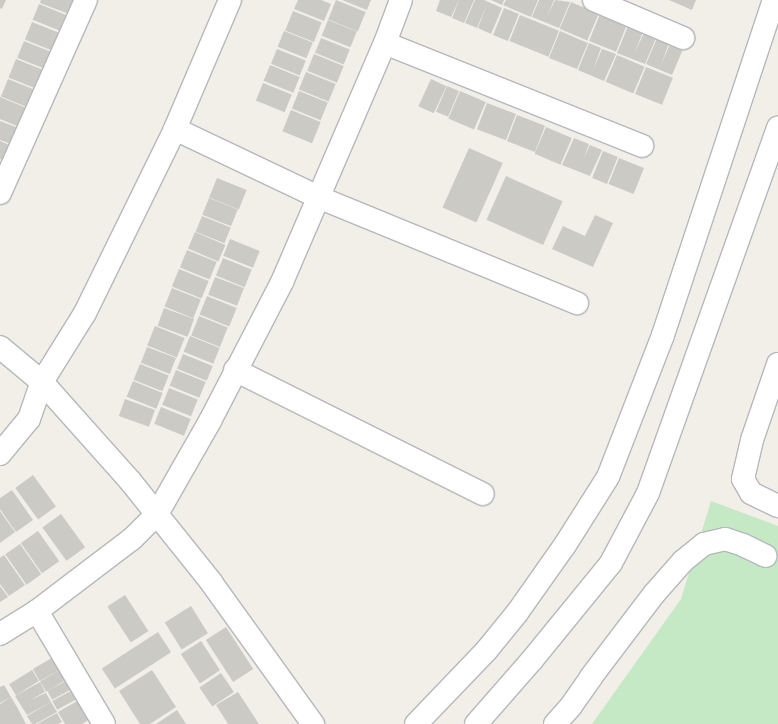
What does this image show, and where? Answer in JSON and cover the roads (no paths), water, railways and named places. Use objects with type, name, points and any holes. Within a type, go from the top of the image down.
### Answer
[{"type":"street","points":[[0,193],[86,0]]},
{"type":"street","points":[[0,454],[29,420],[42,382],[85,313],[175,129],[230,0]]},
{"type":"street","points":[[0,634],[38,611],[132,539],[157,514],[210,421],[235,370],[282,282],[385,44],[401,0]]},
{"type":"street","points":[[594,0],[683,38]]},
{"type":"street","points":[[416,724],[486,651],[517,613],[565,545],[608,477],[662,335],[774,0]]},
{"type":"street","points":[[385,44],[642,146]]},
{"type":"street","points":[[476,724],[532,660],[611,563],[648,493],[778,127]]},
{"type":"street","points":[[175,129],[318,197],[577,302]]},
{"type":"street","points":[[0,347],[42,382],[157,514],[211,582],[313,724]]},
{"type":"street","points":[[777,368],[752,440],[743,479],[751,493],[778,506]]},
{"type":"street","points":[[235,370],[483,494]]},
{"type":"street","points":[[555,724],[571,706],[654,594],[682,561],[704,544],[725,539],[766,556]]},
{"type":"street","points":[[38,611],[104,724]]}]
